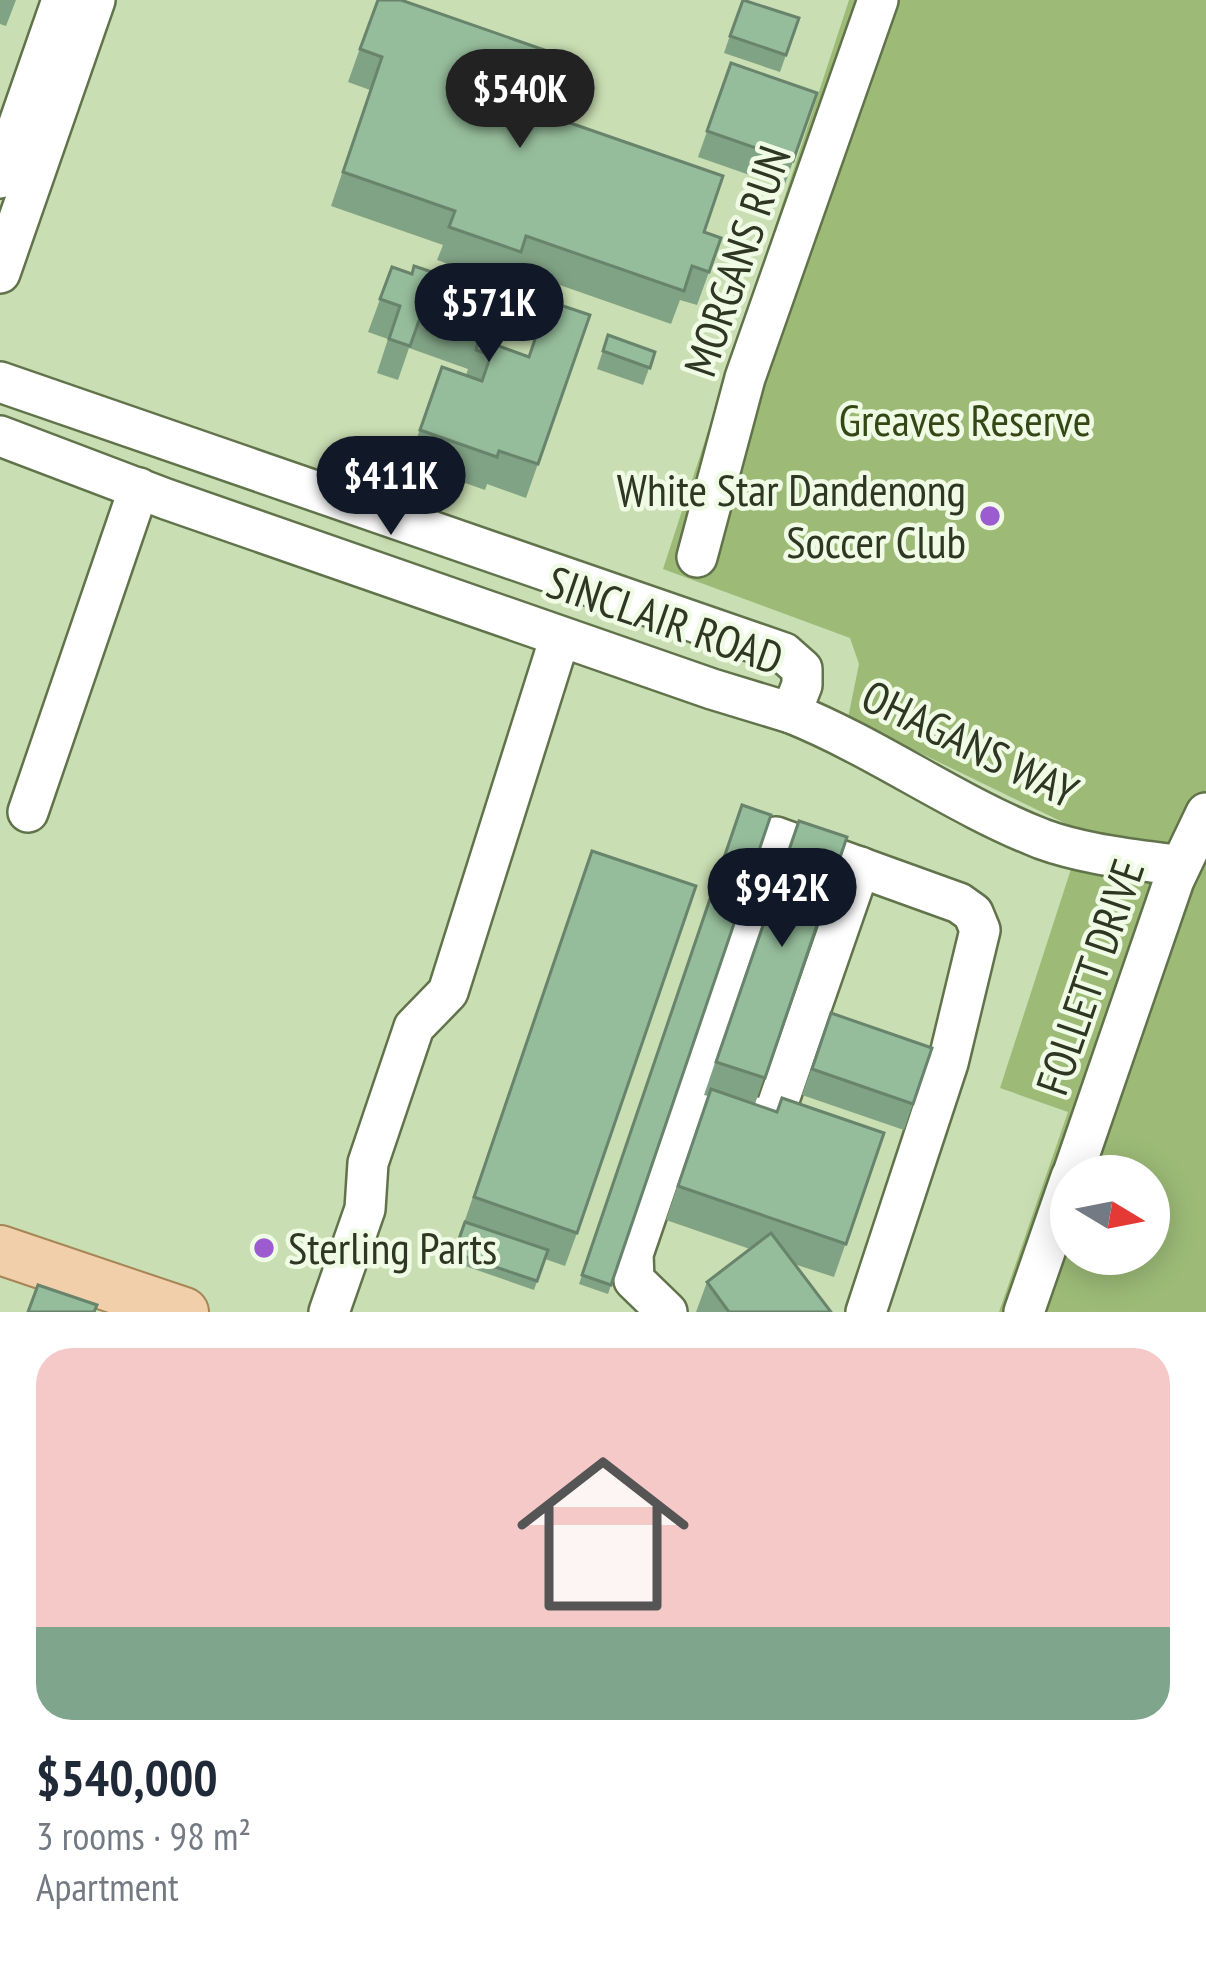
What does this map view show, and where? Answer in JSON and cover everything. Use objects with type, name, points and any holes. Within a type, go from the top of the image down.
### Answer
[{"type":"main road","points":[[0,1250],[131,1304],[184,1312]]},
{"type":"street","name":"MORGANS RUN","points":[[697,557],[746,378],[878,0]]},
{"type":"street","points":[[0,273],[16,163],[75,12]]},
{"type":"street","name":"SINCLAIR ROAD","points":[[0,382],[784,653],[802,669],[802,685],[791,713],[560,637],[0,436]]},
{"type":"street","points":[[28,812],[140,488]]},
{"type":"street","points":[[329,1312],[365,1209],[368,1162],[375,1140],[414,1027],[448,992],[560,637]]},
{"type":"street","name":"OHAGANS WAY","points":[[791,713],[1035,836],[1074,848],[1190,862]]},
{"type":"street","name":"FOLLETT DRIVE","points":[[1079,1155],[1206,813]]},
{"type":"street","points":[[667,1312],[638,1286],[632,1264],[776,837],[959,903],[977,921],[979,946],[948,1063],[866,1312]]},
{"type":"street","points":[[687,1094],[771,1123],[860,867]]},
{"type":"street","points":[[809,1014],[849,1028]]},
{"type":"street","points":[[909,1049],[948,1063]]},
{"type":"street","name":"FOLLETT DRIVE","points":[[1024,1312],[1050,1237]]},
{"type":"green space","name":"Greaves Reserve","points":[[849,0],[1206,0],[1206,1312],[999,1312],[1050,1164],[1050,1275],[1170,1275],[1170,1155],[1053,1155],[1068,1112],[1000,1088],[1083,832],[848,718],[859,664],[850,638],[663,569]]},
{"type":"building","points":[[378,0],[401,0],[573,60],[553,117],[723,176],[704,232],[721,238],[709,272],[692,266],[684,291],[526,236],[521,252],[449,227],[455,211],[343,172],[382,57],[360,49]]},
{"type":"building","points":[[743,0],[799,18],[786,55],[730,36]]},
{"type":"building","points":[[731,63],[817,93],[793,161],[707,131]]},
{"type":"building","points":[[414,266],[495,293],[502,274],[511,277],[488,342],[529,357],[548,301],[590,315],[538,464],[499,451],[497,457],[420,430],[442,367],[482,381],[491,355],[476,350],[480,336],[421,315],[410,346],[389,339],[400,306],[380,299],[392,267],[412,274]]},
{"type":"building","points":[[608,335],[655,352],[650,368],[603,351]]},
{"type":"building","points":[[742,805],[771,815],[611,1285],[582,1275]]},
{"type":"building","points":[[799,821],[847,837],[765,1078],[716,1062]]},
{"type":"building","points":[[592,851],[696,886],[577,1233],[474,1197]]},
{"type":"building","points":[[831,1013],[932,1048],[913,1104],[812,1069]]},
{"type":"building","points":[[711,1089],[777,1112],[782,1098],[884,1133],[846,1244],[678,1186]]},
{"type":"building","points":[[465,1222],[548,1250],[537,1281],[454,1253]]},
{"type":"building","points":[[771,1233],[831,1312],[729,1312],[707,1282]]},
{"type":"building","points":[[38,1285],[97,1305],[94,1312],[28,1312]]},
{"type":"place","name":"White Star Dandenong Soccer Club","points":[[990,516]]},
{"type":"place","name":"Sterling Parts","points":[[264,1248]]}]
